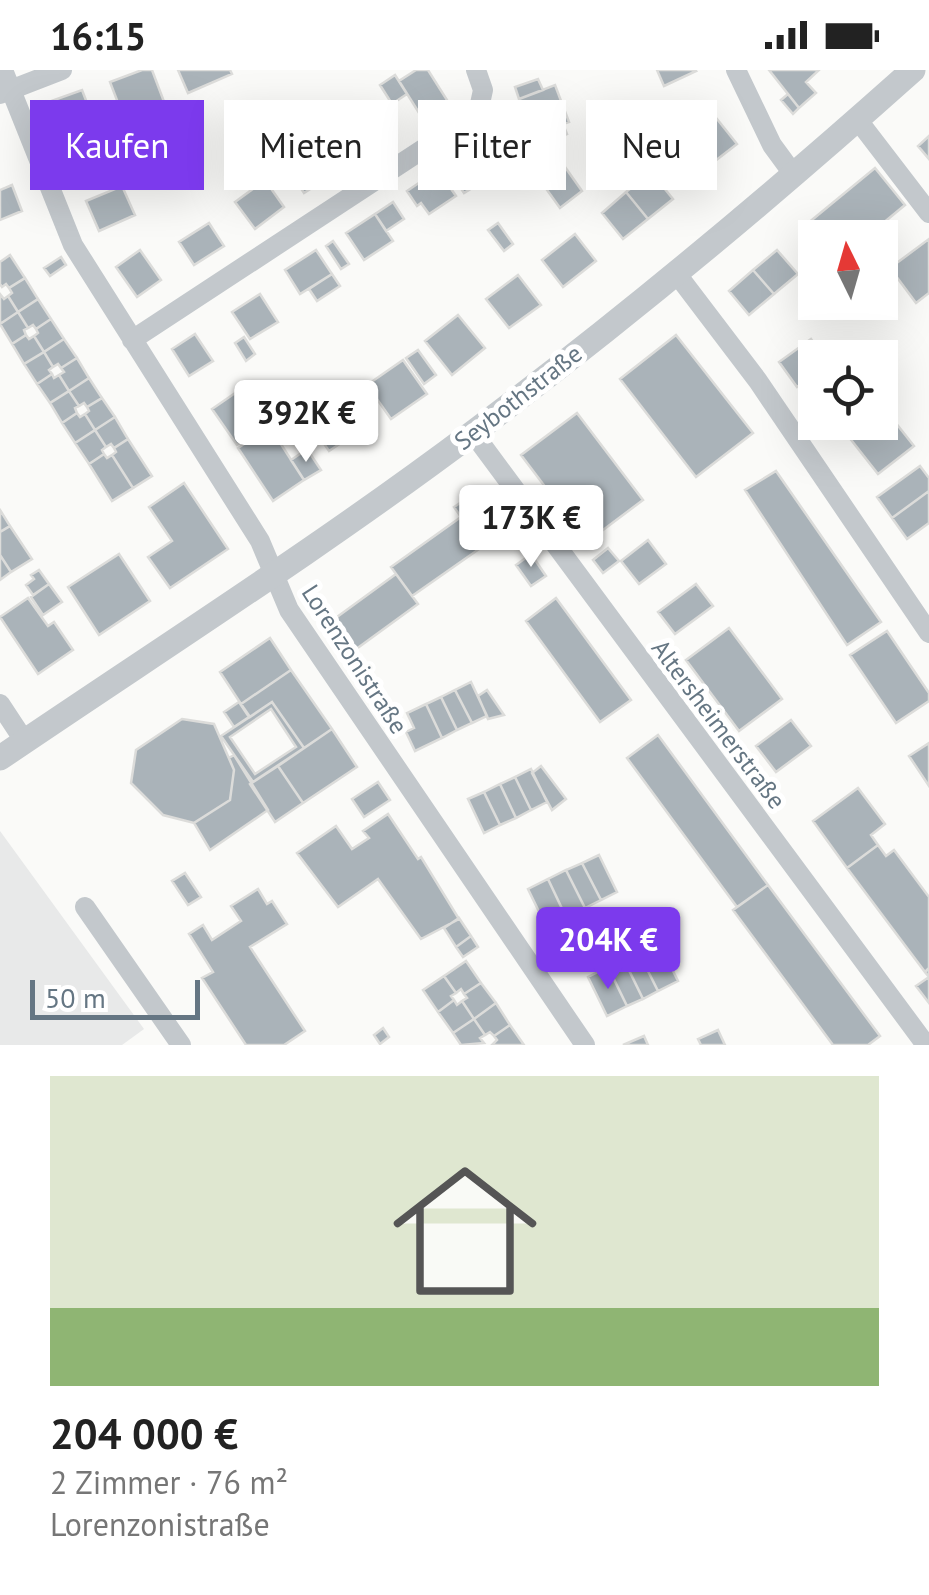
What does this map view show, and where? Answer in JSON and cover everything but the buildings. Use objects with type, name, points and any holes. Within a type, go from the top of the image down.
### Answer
[{"type":"street","points":[[4,85],[62,70]]},
{"type":"street","points":[[132,340],[478,113],[483,90],[476,70]]},
{"type":"street","points":[[736,70],[772,145],[794,176]]},
{"type":"street","name":"Seybothstraße","points":[[0,758],[473,433],[794,176],[913,70]]},
{"type":"street","name":"Lorenzonistraße","points":[[4,85],[73,245],[260,542],[290,610],[584,1045]]},
{"type":"street","points":[[857,119],[929,213]]},
{"type":"street","points":[[676,273],[769,396],[929,633]]},
{"type":"street","name":"Altersheimerstraße","points":[[473,433],[926,1045]]},
{"type":"street","points":[[0,704],[24,742]]},
{"type":"street","points":[[86,907],[181,1045]]},
{"type":"shaded area","points":[[0,831],[144,1029],[122,1045],[0,1045]]}]
